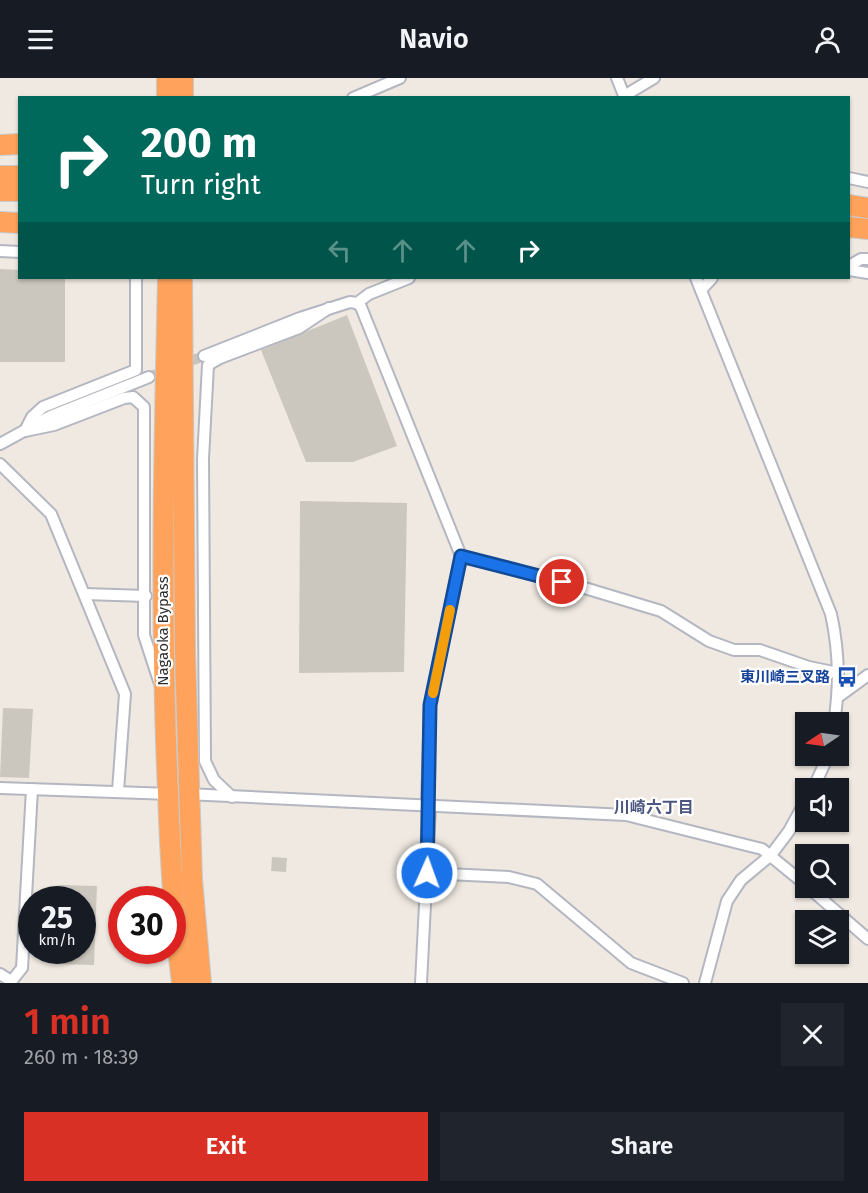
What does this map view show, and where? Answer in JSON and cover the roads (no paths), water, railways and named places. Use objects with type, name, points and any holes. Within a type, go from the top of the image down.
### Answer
[{"type":"highway","points":[[167,78],[167,96]]},
{"type":"highway","points":[[178,78],[178,96]]},
{"type":"highway","points":[[183,78],[183,96]]},
{"type":"highway","points":[[0,176],[18,176]]},
{"type":"highway","points":[[0,191],[18,191]]},
{"type":"highway","points":[[850,205],[868,208]]},
{"type":"highway","points":[[850,212],[868,214]]},
{"type":"highway","points":[[850,229],[868,230]]},
{"type":"highway","points":[[158,279],[165,382]]},
{"type":"highway","name":"Nagaoka Bypass","points":[[168,279],[165,382],[164,694],[168,838],[183,983]]},
{"type":"highway","name":"Nagaoka Bypass","points":[[182,279],[165,382],[186,587],[185,652],[193,889],[201,983]]},
{"type":"highway","points":[[165,382],[191,325],[193,279]]},
{"type":"street","points":[[358,96],[400,78]]},
{"type":"street","points":[[617,78],[624,96]]},
{"type":"street","points":[[626,96],[654,78]]},
{"type":"street","points":[[850,176],[868,175]]},
{"type":"street","points":[[850,176],[868,182]]},
{"type":"street","points":[[0,251],[18,252]]},
{"type":"street","points":[[850,267],[861,259],[868,259]]},
{"type":"street","points":[[850,268],[868,273]]},
{"type":"street","points":[[25,431],[32,417],[43,407],[136,370],[136,279]]},
{"type":"street","points":[[357,303],[369,294],[406,279]]},
{"type":"street","points":[[696,279],[831,614],[837,646],[838,697],[836,712]]},
{"type":"street","points":[[701,290],[711,279]]},
{"type":"street","points":[[204,356],[329,308],[350,302],[357,303],[362,307],[461,556],[430,705],[427,800],[430,806],[421,983]]},
{"type":"street","points":[[232,797],[214,780],[205,761],[203,471],[208,366],[220,358],[299,327],[329,308]]},
{"type":"street","points":[[0,444],[51,416],[165,382]]},
{"type":"street","points":[[25,431],[54,425],[124,398],[133,397],[144,407],[146,596],[144,635],[164,694]]},
{"type":"street","points":[[0,464],[51,514],[125,694],[118,792]]},
{"type":"street","points":[[461,556],[557,580],[661,611],[709,641],[735,650],[760,650],[809,667],[838,673]]},
{"type":"street","points":[[85,594],[146,596]]},
{"type":"street","points":[[838,697],[868,675]]},
{"type":"street","points":[[0,788],[190,794],[626,815],[762,849],[795,876]]},
{"type":"street","points":[[0,974],[10,982],[22,968],[32,789]]},
{"type":"street","points":[[705,983],[727,901],[741,880],[771,855],[795,820]]},
{"type":"street","points":[[427,873],[509,877],[537,884],[631,963],[683,983]]},
{"type":"street","points":[[821,898],[868,939]]},
{"type":"tunnel","points":[[149,377],[204,356]]},
{"type":"place","name":"東川崎三叉路","points":[[847,677]]},
{"type":"district","name":"川崎六丁目","points":[[654,807]]}]
